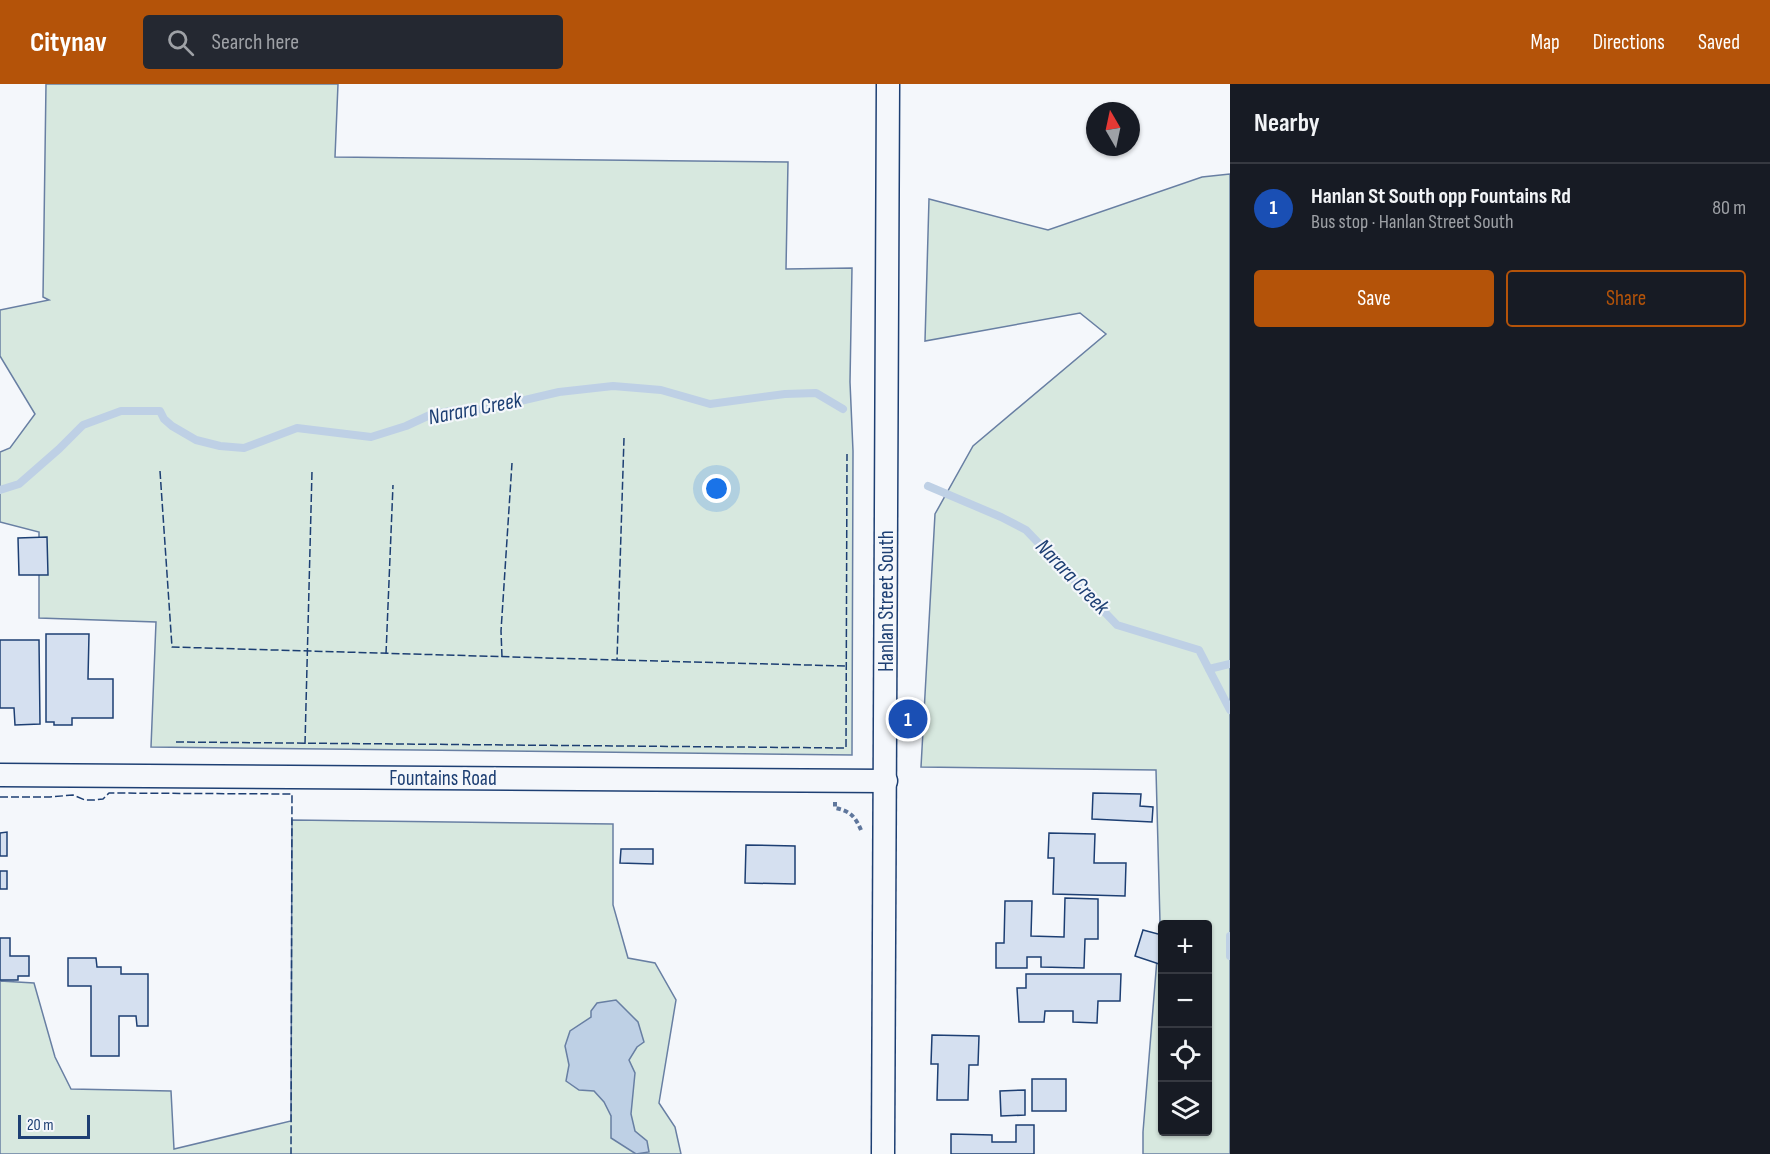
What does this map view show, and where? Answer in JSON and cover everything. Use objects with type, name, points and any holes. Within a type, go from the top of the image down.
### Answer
[{"type":"street","name":"Hanlan Street South","points":[[883,1154],[888,84]]},
{"type":"street","name":"Fountains Road","points":[[0,775],[886,781]]},
{"type":"path","points":[[836,780],[835,808],[848,810],[856,819],[861,832]]},
{"type":"shaded area","points":[[46,84],[338,84],[335,157],[788,162],[786,269],[852,268],[850,382],[853,451],[852,755],[151,747],[156,622],[39,618],[39,532],[0,522],[0,452],[10,448],[35,414],[0,356],[0,310],[49,300],[43,297]]},
{"type":"shaded area","points":[[1230,174],[1230,1154],[1143,1154],[1158,947],[1158,1136],[1212,1136],[1212,920],[1160,920],[1156,770],[921,767],[935,514],[973,446],[1106,334],[1080,313],[925,341],[929,199],[1048,230],[1202,177]]},
{"type":"shaded area","points":[[292,820],[613,824],[613,905],[628,958],[655,963],[676,1000],[659,1103],[675,1127],[681,1154],[0,1154],[0,981],[34,983],[55,1057],[71,1089],[171,1091],[174,1149],[291,1121]]},
{"type":"water","points":[[616,1000],[638,1022],[644,1042],[637,1047],[629,1060],[635,1073],[631,1114],[635,1131],[647,1141],[649,1152],[636,1154],[611,1138],[611,1116],[604,1102],[594,1091],[579,1090],[566,1081],[569,1065],[565,1046],[570,1031],[591,1017],[591,1011],[597,1003]]},
{"type":"building","points":[[47,537],[48,575],[19,575],[18,538]]},
{"type":"building","points":[[46,634],[89,634],[88,679],[113,679],[113,718],[72,718],[72,725],[54,725],[54,722],[46,722]]},
{"type":"building","points":[[0,640],[39,640],[40,724],[15,725],[14,708],[0,708]]},
{"type":"building","points":[[1093,793],[1141,794],[1140,806],[1153,807],[1152,822],[1092,819]]},
{"type":"building","points":[[7,832],[7,856],[0,856],[0,833]]},
{"type":"building","points":[[1049,833],[1095,834],[1094,863],[1126,863],[1125,896],[1053,894],[1054,858],[1048,858]]},
{"type":"building","points":[[746,845],[795,846],[795,884],[745,883]]},
{"type":"building","points":[[621,849],[653,849],[653,864],[620,863]]},
{"type":"building","points":[[0,871],[7,871],[7,889],[0,889]]},
{"type":"building","points":[[1065,898],[1098,899],[1098,939],[1085,939],[1084,968],[1041,967],[1041,957],[1027,957],[1027,968],[996,968],[996,943],[1004,943],[1005,901],[1032,901],[1031,936],[1064,937]]},
{"type":"building","points":[[1143,930],[1158,934],[1158,964],[1135,956]]},
{"type":"building","points":[[0,938],[10,938],[10,956],[29,956],[29,976],[18,976],[18,980],[0,980]]},
{"type":"building","points":[[68,958],[96,958],[97,967],[121,967],[121,974],[148,974],[148,1026],[137,1026],[136,1016],[119,1016],[119,1056],[91,1056],[91,986],[68,986]]},
{"type":"building","points":[[1026,974],[1121,974],[1120,1001],[1098,1001],[1097,1023],[1073,1022],[1073,1011],[1045,1011],[1044,1022],[1019,1022],[1017,988],[1026,988]]},
{"type":"building","points":[[932,1035],[979,1036],[978,1065],[969,1065],[968,1100],[937,1100],[938,1064],[931,1064]]},
{"type":"building","points":[[1032,1079],[1066,1079],[1066,1111],[1032,1111]]},
{"type":"building","points":[[1025,1090],[1025,1115],[1001,1116],[1000,1091]]},
{"type":"building","points":[[1016,1125],[1034,1125],[1034,1154],[951,1154],[951,1134],[992,1135],[992,1142],[1016,1142]]},
{"type":"waterway","name":"Narara Creek","points":[[0,490],[19,484],[83,425],[121,411],[160,411],[164,419],[172,426],[196,440],[220,446],[244,448],[297,428],[371,437],[406,426],[432,414],[486,409],[559,392],[613,386],[661,390],[710,404],[785,394],[816,393],[843,409]]},
{"type":"waterway","name":"Narara Creek","points":[[928,486],[1026,530],[1117,625],[1199,650],[1230,710]]},
{"type":"waterway","name":"Narara Creek","points":[[1209,669],[1230,664]]},
{"type":"waterway","name":"Narara Creek","points":[[1230,936],[1230,956]]},
{"type":"fence","points":[[160,471],[172,647],[617,660],[624,438]]},
{"type":"fence","points":[[176,742],[846,748],[847,454]]},
{"type":"fence","points":[[502,657],[501,631],[512,463]]},
{"type":"fence","points":[[305,744],[312,471]]},
{"type":"fence","points":[[386,654],[393,485]]},
{"type":"fence","points":[[617,660],[846,666]]},
{"type":"fence","points":[[0,797],[73,795],[85,800],[94,800],[103,799],[109,793],[292,794],[291,1154]]},
{"type":"place","name":"Hanlan St South opp Fountains Rd","points":[[908,719]]}]
